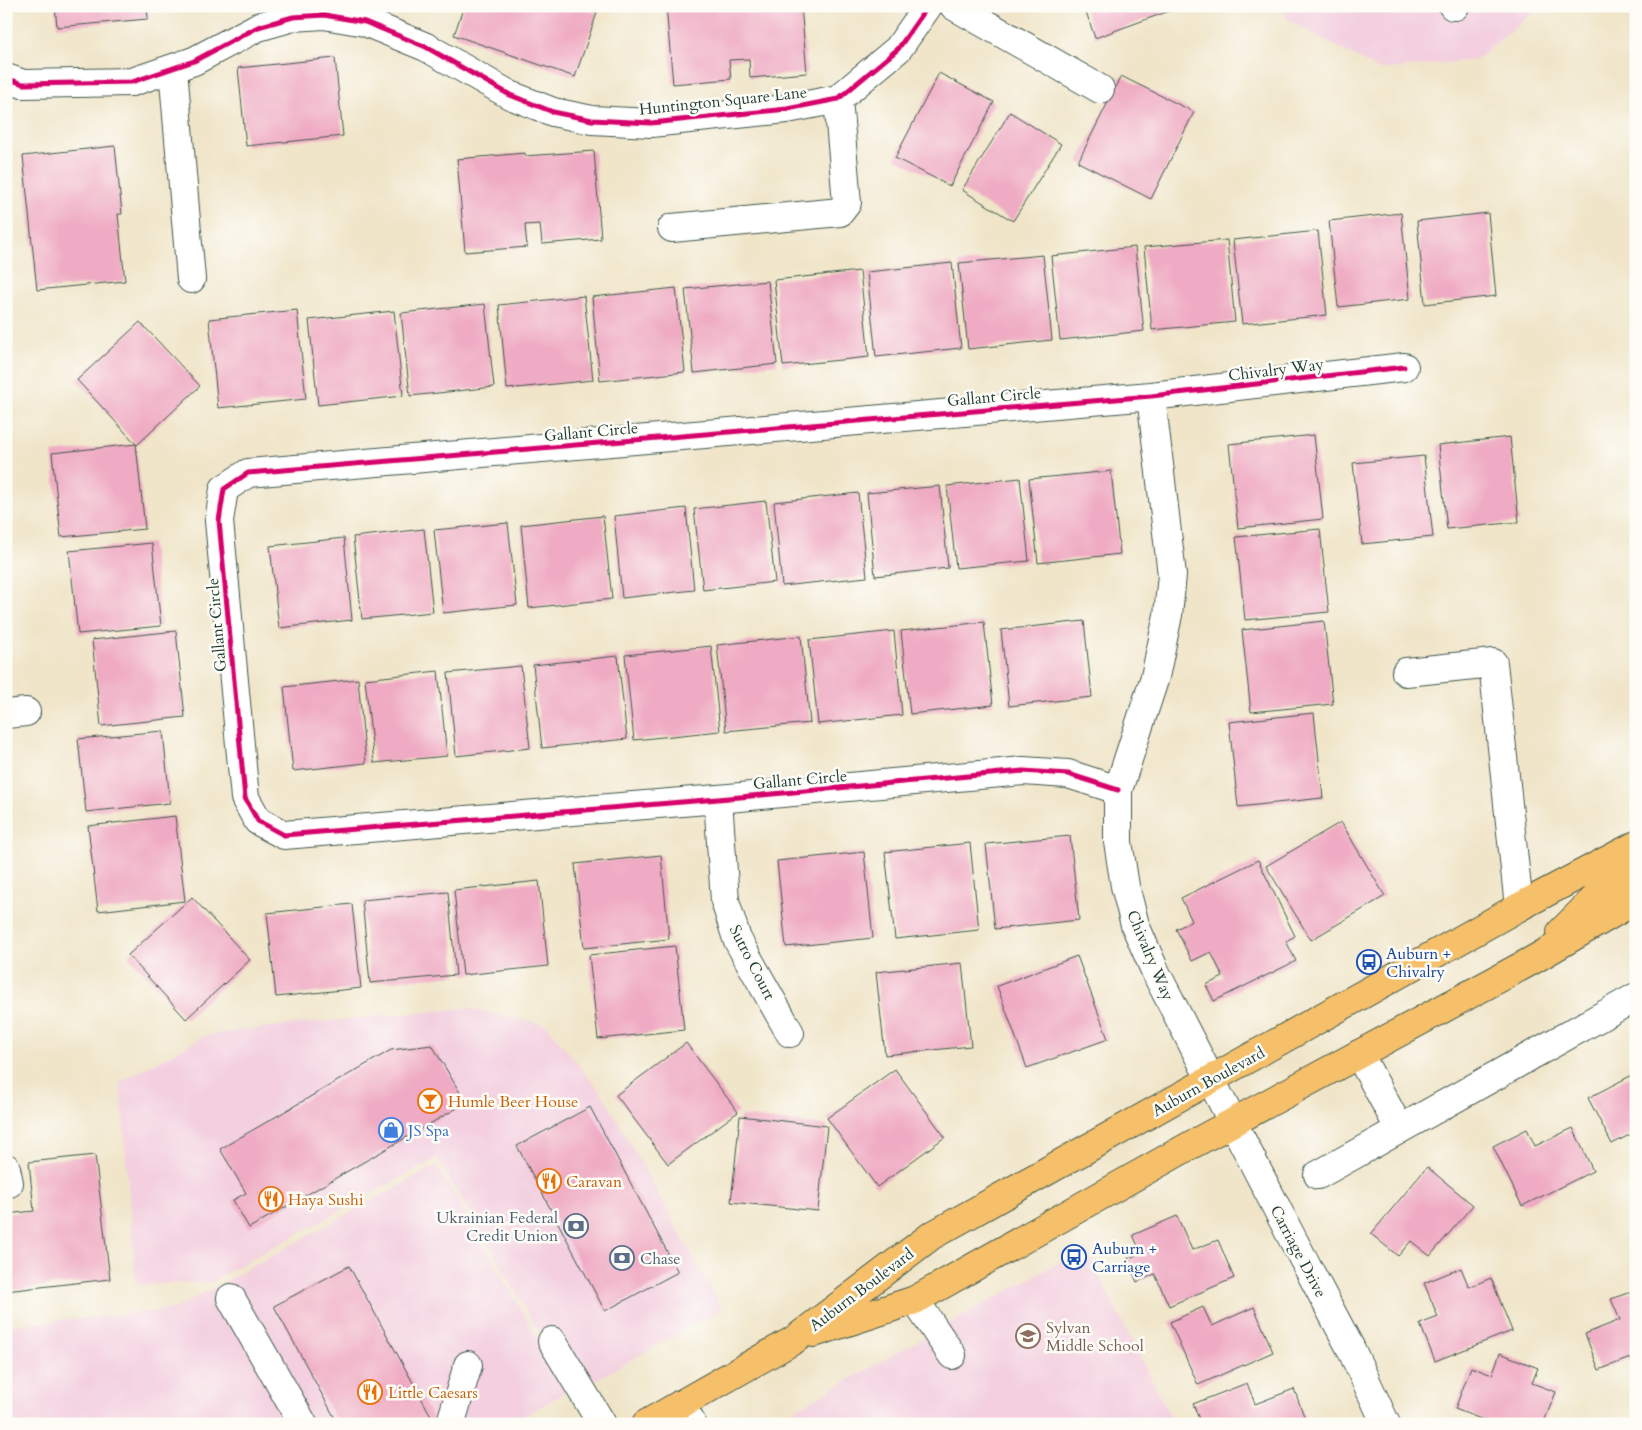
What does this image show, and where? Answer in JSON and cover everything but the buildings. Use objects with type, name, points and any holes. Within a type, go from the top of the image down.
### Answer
[{"type":"main road","name":"Auburn Boulevard","points":[[646,1424],[687,1414],[794,1340],[931,1236],[1519,907],[1636,845]]},
{"type":"main road","points":[[1534,960],[1599,894],[1636,874]]},
{"type":"main road","name":"Auburn Boulevard","points":[[794,1340],[915,1300],[1233,1122],[1534,960],[1636,900]]},
{"type":"street","name":"Huntington Square Lane","points":[[6,78],[22,84],[132,82],[194,61],[258,27],[294,18],[366,14],[510,95],[553,112],[592,120],[651,123],[787,109],[838,99],[898,49],[928,6]]},
{"type":"street","points":[[954,6],[1100,89]]},
{"type":"street","points":[[173,69],[192,279]]},
{"type":"street","points":[[672,228],[840,212],[847,203],[838,99]]},
{"type":"street","name":"Chivalry Way","points":[[1211,1079],[1156,973],[1135,925],[1125,886],[1118,842],[1118,790],[1155,677],[1168,614],[1172,575],[1151,396],[1404,366]]},
{"type":"street","name":"Gallant Circle","points":[[1118,790],[1068,774],[1023,771],[718,799],[284,835],[258,821],[244,798],[219,521],[224,489],[248,473],[1151,396]]},
{"type":"street","points":[[1406,672],[1493,663],[1519,907]]},
{"type":"street","name":"Sutro Court","points":[[718,799],[725,901],[737,939],[790,1033]]},
{"type":"street","points":[[1318,1175],[1636,997]]},
{"type":"street","points":[[1359,1054],[1399,1128]]},
{"type":"street","name":"Carriage Drive","points":[[1211,1079],[1350,1347],[1386,1424]]},
{"type":"street","points":[[231,1298],[304,1424]]},
{"type":"street","points":[[915,1300],[952,1356]]},
{"type":"street","points":[[552,1341],[602,1424]]},
{"type":"street","points":[[449,1424],[468,1365]]},
{"type":"shaded area","points":[[1282,6],[1541,6],[1476,60],[1379,70],[1287,19]]},
{"type":"shaded area","points":[[468,1008],[546,1025],[603,1095],[722,1309],[574,1392],[437,1158],[210,1282],[136,1285],[120,1082],[207,1035],[259,1028]]},
{"type":"shaded area","points":[[437,1165],[568,1391],[510,1424],[6,1424],[6,1326],[175,1309]]},
{"type":"shaded area","name":"Sylvan Middle School","points":[[1085,1248],[1174,1424],[769,1424]]},
{"type":"cycle path","points":[[6,78],[23,84],[132,82],[194,61],[258,27],[293,17],[324,15],[365,22],[426,47],[510,95],[553,112],[592,120],[651,123],[787,109],[838,99],[898,49],[928,6]]},
{"type":"cycle path","points":[[1118,790],[1068,774],[1023,771],[718,799],[284,835],[258,821],[245,798],[219,521],[224,489],[248,473],[1151,396],[1404,367]]},
{"type":"place","name":"Auburn + Chivalry","points":[[1369,962]]},
{"type":"place","name":"Humle Beer House","points":[[430,1101]]},
{"type":"place","name":"JS Spa","points":[[391,1130]]},
{"type":"place","name":"Caravan","points":[[549,1181]]},
{"type":"place","name":"Haya Sushi","points":[[271,1199]]},
{"type":"place","name":"Ukrainian Federal Credit Union","points":[[576,1226]]},
{"type":"place","name":"Auburn + Carriage","points":[[1074,1257]]},
{"type":"place","name":"Chase","points":[[622,1258]]},
{"type":"place","name":"Sylvan Middle School","points":[[1028,1336]]},
{"type":"place","name":"Little Caesars","points":[[370,1392]]}]
